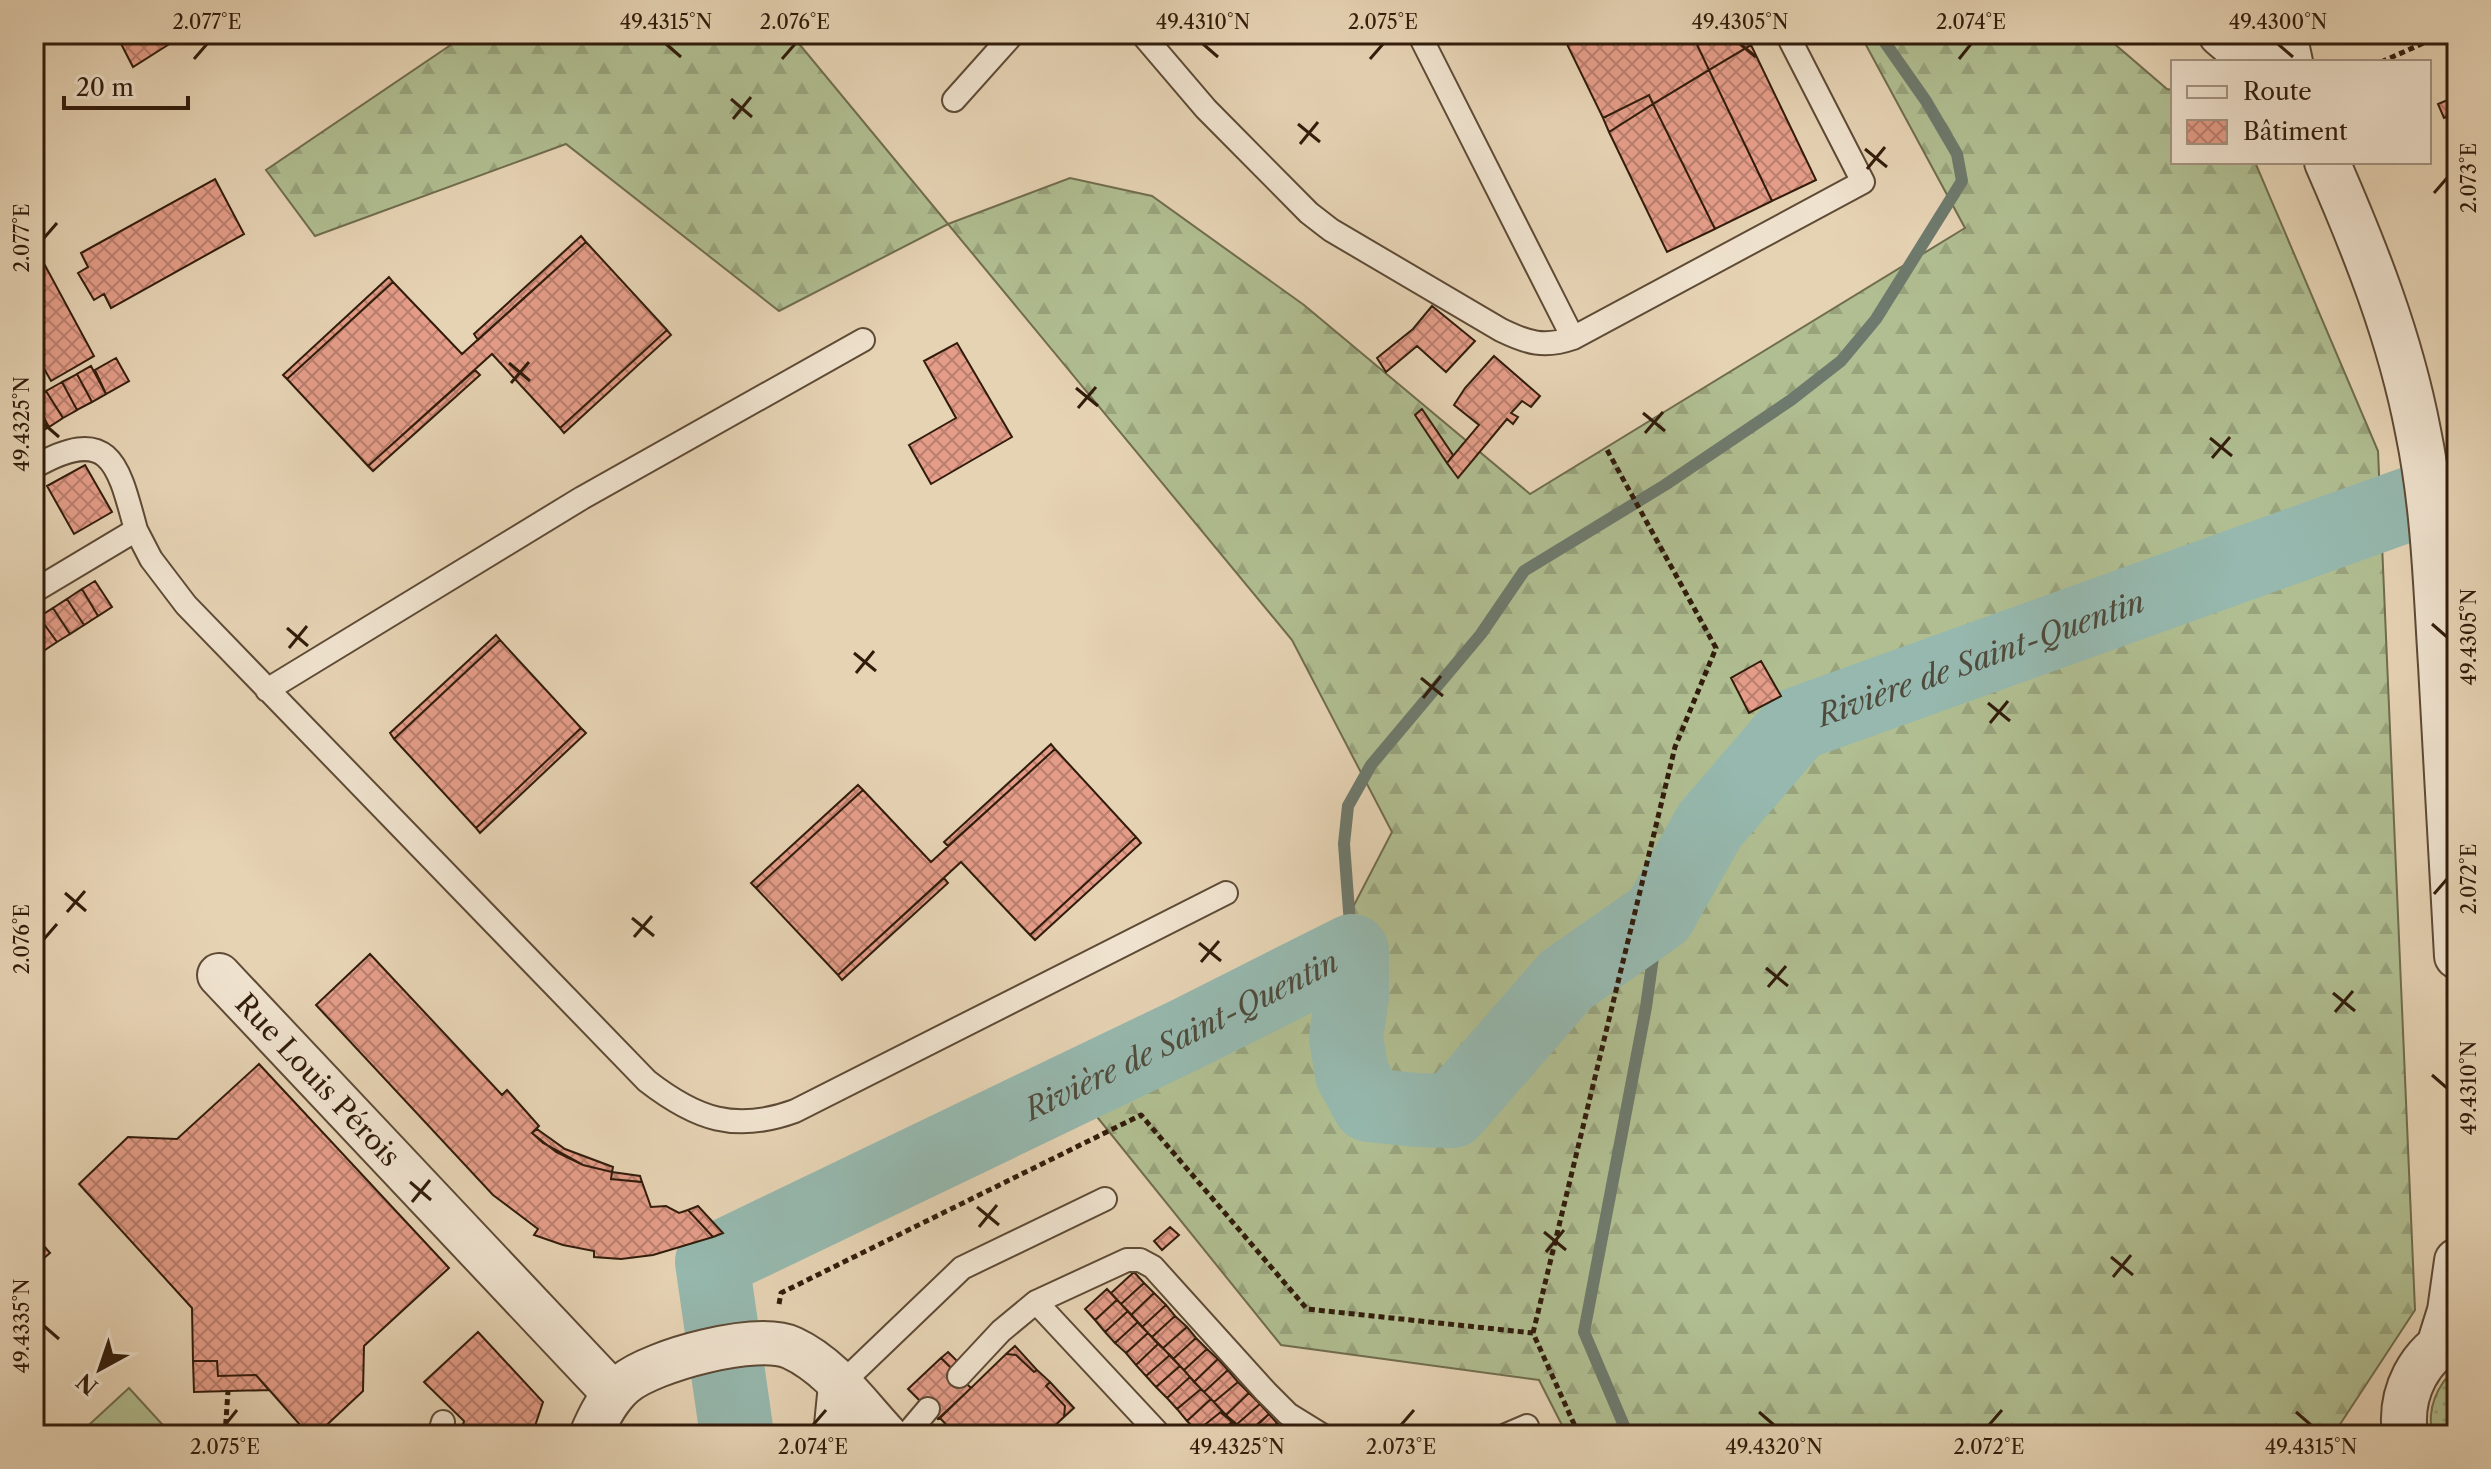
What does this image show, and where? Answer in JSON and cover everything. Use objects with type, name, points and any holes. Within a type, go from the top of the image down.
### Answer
[{"type":"street","points":[[2221,34],[2252,60]]},
{"type":"street","points":[[2284,34],[2290,60]]},
{"type":"street","points":[[2328,164],[2383,298],[2419,433],[2433,542],[2457,956]]},
{"type":"street","name":"Rue Louis Pérois","points":[[219,975],[614,1394]]},
{"type":"street","points":[[2399,1431],[2414,1375],[2448,1340],[2457,1261]]},
{"type":"street","points":[[591,1435],[600,1414],[614,1394],[626,1382],[648,1369],[700,1354],[751,1343],[773,1342],[791,1348],[824,1369],[886,1435]]},
{"type":"street","points":[[835,1435],[840,1385]]},
{"type":"lane","points":[[954,100],[1013,34]]},
{"type":"lane","points":[[1142,34],[1206,109],[1309,213],[1331,230],[1520,339],[1554,344],[1573,338],[1863,182],[1787,34]]},
{"type":"lane","points":[[1419,34],[1573,338]]},
{"type":"lane","points":[[267,690],[582,498],[863,340]]},
{"type":"lane","points":[[34,467],[67,450],[83,447],[109,460],[119,474],[136,530],[169,585],[647,1081],[689,1110],[731,1121],[754,1121],[795,1111],[1226,893]]},
{"type":"lane","points":[[34,591],[136,530]]},
{"type":"lane","points":[[840,1385],[962,1268],[1105,1199]]},
{"type":"lane","points":[[959,1376],[1001,1331],[1036,1302],[1127,1260],[1140,1260],[1153,1267],[1277,1403],[1307,1428],[1322,1435]]},
{"type":"lane","points":[[1036,1302],[1160,1435]]},
{"type":"lane","points":[[906,1435],[928,1409]]},
{"type":"lane","points":[[1506,1435],[1527,1426],[1530,1435]]},
{"type":"path","points":[[2386,60],[2444,34]]},
{"type":"path","points":[[1533,1333],[1675,747],[1716,648],[1606,448]]},
{"type":"path","points":[[225,1435],[228,1391]]},
{"type":"green space","points":[[467,34],[791,34],[948,224],[779,311],[566,144],[315,236],[266,170]]},
{"type":"green space","points":[[1860,34],[2103,34],[2171,90],[2171,164],[2256,164],[2378,451],[2415,1310],[2333,1435],[1567,1435],[1539,1380],[1281,1345],[1077,1092],[1325,961],[1392,832],[1292,640],[948,224],[1070,178],[1152,196],[1304,305],[1530,494],[1965,228]]},
{"type":"green space","points":[[2457,1367],[2457,1435],[2432,1435],[2432,1406],[2444,1381]]},
{"type":"green space","points":[[129,1388],[172,1435],[78,1435]]},
{"type":"building","points":[[34,34],[54,34],[39,44]]},
{"type":"building","points":[[116,34],[166,34],[171,43],[133,67]]},
{"type":"building","points":[[1562,34],[1692,34],[1709,70],[1653,104],[1649,95],[1603,118]]},
{"type":"building","points":[[1692,34],[1746,34],[1751,45],[1709,70]]},
{"type":"building","points":[[1751,45],[1816,180],[1772,201],[1709,70]]},
{"type":"building","points":[[1709,70],[1772,201],[1715,229],[1653,104]]},
{"type":"building","points":[[1649,95],[1653,104],[1609,132],[1603,118]]},
{"type":"building","points":[[2457,96],[2457,112],[2444,118],[2438,104]]},
{"type":"building","points":[[1653,104],[1715,229],[1667,252],[1609,132]]},
{"type":"building","points":[[215,179],[244,234],[111,308],[104,294],[94,300],[78,273],[88,267],[81,253]]},
{"type":"building","points":[[581,236],[586,242],[478,340],[474,334]]},
{"type":"building","points":[[586,242],[667,330],[560,428],[492,354],[368,466],[287,379],[393,282],[462,354]]},
{"type":"building","points":[[34,245],[94,356],[51,381],[34,351]]},
{"type":"building","points":[[389,277],[393,282],[287,379],[283,375]]},
{"type":"building","points":[[1432,306],[1475,341],[1446,372],[1417,346],[1386,372],[1377,358],[1413,329]]},
{"type":"building","points":[[667,330],[671,335],[564,433],[560,428]]},
{"type":"building","points":[[957,343],[1012,437],[931,484],[909,445],[956,418],[924,361]]},
{"type":"building","points":[[1494,356],[1540,396],[1531,407],[1522,401],[1511,413],[1518,417],[1513,424],[1507,419],[1458,478],[1447,463],[1479,425],[1454,405]]},
{"type":"building","points":[[116,358],[129,381],[106,394],[95,370]]},
{"type":"building","points":[[91,366],[106,394],[92,402],[77,374]]},
{"type":"building","points":[[475,370],[480,375],[373,471],[368,466]]},
{"type":"building","points":[[77,374],[92,402],[77,410],[62,382]]},
{"type":"building","points":[[62,382],[77,410],[63,418],[46,391]]},
{"type":"building","points":[[46,391],[63,418],[49,427],[34,400]]},
{"type":"building","points":[[34,400],[49,427],[34,435]]},
{"type":"building","points":[[1422,409],[1453,455],[1447,463],[1415,415]]},
{"type":"building","points":[[85,465],[112,512],[74,534],[47,486]]},
{"type":"building","points":[[95,581],[112,607],[98,616],[82,589]]},
{"type":"building","points":[[82,589],[98,616],[84,625],[67,599]]},
{"type":"building","points":[[67,599],[84,625],[70,634],[53,608]]},
{"type":"building","points":[[53,608],[70,634],[57,642],[39,617]]},
{"type":"building","points":[[39,617],[57,642],[42,652],[34,641],[34,620]]},
{"type":"building","points":[[496,635],[500,640],[394,739],[390,733]]},
{"type":"building","points":[[500,640],[581,728],[476,828],[394,739]]},
{"type":"building","points":[[34,641],[42,652],[34,657]]},
{"type":"building","points":[[1761,661],[1781,696],[1749,713],[1731,678]]},
{"type":"building","points":[[581,728],[586,733],[480,833],[476,828]]},
{"type":"building","points":[[1051,744],[1055,749],[948,846],[944,842]]},
{"type":"building","points":[[1055,749],[1136,837],[1030,935],[961,862],[838,975],[756,888],[863,790],[931,862]]},
{"type":"building","points":[[858,785],[863,790],[756,888],[751,883]]},
{"type":"building","points":[[1136,837],[1141,843],[1035,940],[1030,935]]},
{"type":"building","points":[[944,878],[948,883],[842,980],[838,975]]},
{"type":"building","points":[[370,954],[502,1095],[507,1090],[539,1126],[532,1133],[543,1143],[583,1165],[612,1172],[611,1179],[642,1182],[651,1207],[666,1206],[679,1213],[688,1210],[713,1237],[653,1255],[621,1259],[594,1257],[594,1251],[534,1235],[538,1229],[493,1195],[316,1005]]},
{"type":"building","points":[[259,1064],[449,1268],[364,1346],[363,1391],[316,1435],[309,1435],[256,1375],[218,1376],[217,1361],[193,1361],[192,1308],[79,1184],[128,1137],[177,1139]]},
{"type":"building","points":[[537,1129],[565,1149],[613,1167],[612,1172],[583,1165],[556,1152],[532,1133]]},
{"type":"building","points":[[612,1172],[640,1176],[642,1182],[611,1179]]},
{"type":"building","points":[[698,1206],[723,1233],[713,1237],[688,1210]]},
{"type":"building","points":[[1170,1227],[1179,1235],[1162,1250],[1154,1241]]},
{"type":"building","points":[[34,1245],[44,1258],[34,1267]]},
{"type":"building","points":[[43,1245],[50,1253],[44,1258],[37,1249]]},
{"type":"building","points":[[1134,1272],[1144,1283],[1121,1304],[1111,1293]]},
{"type":"building","points":[[1144,1283],[1154,1293],[1131,1315],[1121,1304]]},
{"type":"building","points":[[1107,1289],[1117,1300],[1095,1320],[1085,1309]]},
{"type":"building","points":[[1154,1293],[1166,1305],[1142,1327],[1131,1315]]},
{"type":"building","points":[[1117,1300],[1128,1311],[1105,1332],[1095,1320]]},
{"type":"building","points":[[1166,1305],[1175,1316],[1152,1337],[1142,1327]]},
{"type":"building","points":[[1128,1311],[1138,1322],[1115,1343],[1105,1332]]},
{"type":"building","points":[[1175,1316],[1187,1327],[1163,1348],[1152,1337]]},
{"type":"building","points":[[1138,1322],[1148,1333],[1126,1353],[1115,1343]]},
{"type":"building","points":[[1187,1327],[1196,1338],[1173,1359],[1163,1348]]},
{"type":"building","points":[[478,1332],[543,1402],[532,1435],[460,1435],[464,1421],[424,1382]]},
{"type":"building","points":[[1148,1333],[1158,1344],[1136,1365],[1126,1353]]},
{"type":"building","points":[[1196,1338],[1207,1349],[1184,1370],[1173,1359]]},
{"type":"building","points":[[1158,1344],[1170,1355],[1146,1376],[1136,1365]]},
{"type":"building","points":[[1015,1346],[1037,1370],[1034,1372],[1016,1355],[1006,1354]]},
{"type":"building","points":[[1207,1349],[1218,1359],[1194,1382],[1184,1370]]},
{"type":"building","points":[[948,1352],[960,1364],[953,1370],[941,1358]]},
{"type":"building","points":[[1006,1354],[1016,1355],[1050,1382],[1046,1386],[1065,1406],[1064,1417],[1045,1435],[968,1435],[959,1425],[952,1431],[940,1418]]},
{"type":"building","points":[[1170,1355],[1180,1366],[1156,1387],[1146,1376]]},
{"type":"building","points":[[941,1358],[971,1388],[938,1419],[908,1389]]},
{"type":"building","points":[[1218,1359],[1228,1370],[1204,1392],[1194,1382]]},
{"type":"building","points":[[193,1361],[217,1361],[218,1376],[256,1375],[269,1390],[194,1392]]},
{"type":"building","points":[[1180,1366],[1190,1377],[1167,1398],[1156,1387]]},
{"type":"building","points":[[1228,1370],[1238,1382],[1214,1402],[1204,1392]]},
{"type":"building","points":[[1190,1377],[1201,1389],[1177,1409],[1167,1398]]},
{"type":"building","points":[[1050,1382],[1074,1408],[1064,1417],[1065,1406],[1046,1386]]},
{"type":"building","points":[[1238,1382],[1249,1393],[1226,1415],[1214,1402]]},
{"type":"building","points":[[1201,1389],[1211,1399],[1187,1421],[1177,1409]]},
{"type":"building","points":[[1249,1393],[1260,1404],[1236,1425],[1226,1415]]},
{"type":"building","points":[[1211,1399],[1222,1411],[1197,1431],[1187,1421]]},
{"type":"building","points":[[1260,1404],[1269,1414],[1245,1435],[1236,1425]]},
{"type":"building","points":[[1222,1411],[1232,1422],[1217,1435],[1201,1435],[1197,1431]]},
{"type":"building","points":[[1269,1414],[1277,1423],[1266,1435],[1247,1435]]},
{"type":"building","points":[[1232,1422],[1242,1432],[1239,1435],[1217,1435]]},
{"type":"building","points":[[1277,1423],[1289,1433],[1266,1435]]},
{"type":"building","points":[[959,1425],[968,1435],[956,1435],[952,1431]]},
{"type":"waterway","points":[[1352,951],[1344,844],[1348,806],[1371,765],[1481,634],[1524,571],[1665,485],[1791,400],[1841,361],[1876,319],[1962,181],[1957,154],[1926,101],[1879,34]]},
{"type":"waterway","name":"Rivière de Saint-Quentin","points":[[737,1435],[712,1262],[1187,1034],[1352,951],[1352,996],[1346,1037],[1352,1074],[1369,1105],[1452,1111],[1566,980],[1659,915],[1710,825],[1797,724],[2457,487]]},
{"type":"waterway","points":[[1628,1435],[1584,1332],[1646,1007],[1659,915]]}]
